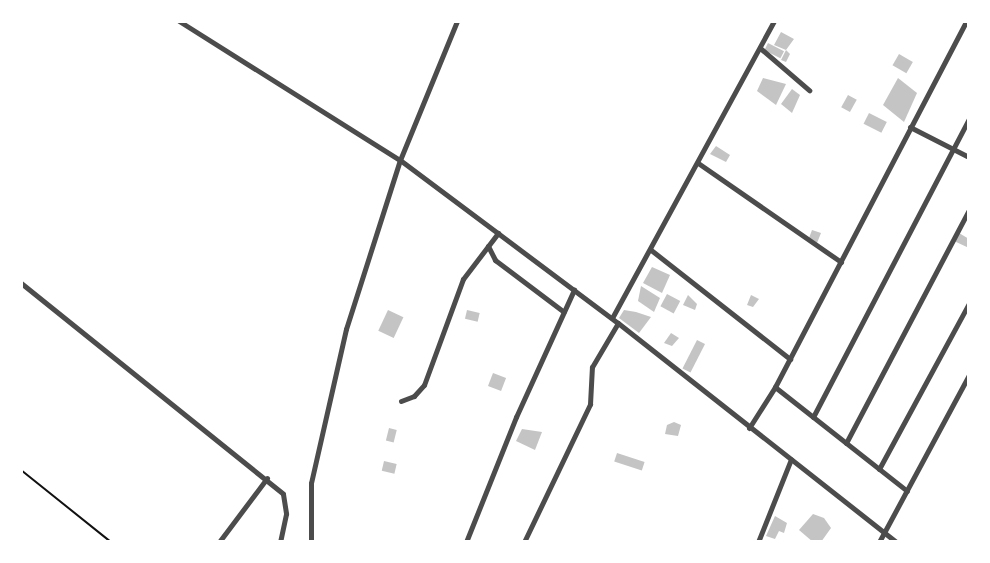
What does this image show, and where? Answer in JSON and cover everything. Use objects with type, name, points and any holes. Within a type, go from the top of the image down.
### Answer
[{"type":"street","points":[[179,21],[400,160],[612,318],[896,542]]},
{"type":"street","points":[[311,542],[311,483],[346,329],[400,160],[457,21]]},
{"type":"street","points":[[612,318],[774,21]]},
{"type":"street","points":[[750,428],[790,359],[966,21]]},
{"type":"street","points":[[760,48],[809,90]]},
{"type":"street","points":[[813,417],[969,118]]},
{"type":"street","points":[[910,127],[969,158]]},
{"type":"street","points":[[698,163],[841,262]]},
{"type":"street","points":[[846,443],[969,210]]},
{"type":"street","points":[[401,401],[414,396],[424,385],[463,279],[498,233]]},
{"type":"street","points":[[488,246],[495,260],[564,312]]},
{"type":"street","points":[[650,250],[790,359]]},
{"type":"street","points":[[21,283],[267,478],[287,502],[280,542]]},
{"type":"street","points":[[466,542],[516,416],[575,290]]},
{"type":"street","points":[[879,469],[969,303]]},
{"type":"street","points":[[524,542],[590,404],[592,367],[618,323]]},
{"type":"street","points":[[879,542],[969,375]]},
{"type":"street","points":[[775,387],[907,491]]},
{"type":"street","points":[[758,542],[791,459]]},
{"type":"street","points":[[219,542],[267,478]]},
{"type":"path","points":[[21,470],[111,542]]},
{"type":"building","points":[[781,32],[794,39],[786,50],[774,45]]},
{"type":"building","points":[[768,43],[784,51],[780,58],[764,50]]},
{"type":"building","points":[[786,50],[790,54],[786,62],[781,60]]},
{"type":"building","points":[[899,54],[913,62],[906,73],[892,65]]},
{"type":"building","points":[[763,78],[786,84],[776,105],[757,91]]},
{"type":"building","points":[[898,78],[917,93],[904,122],[883,105]]},
{"type":"building","points":[[792,89],[800,95],[792,113],[781,104]]},
{"type":"building","points":[[848,95],[857,100],[850,112],[841,107]]},
{"type":"building","points":[[869,113],[887,122],[881,133],[864,124]]},
{"type":"building","points":[[716,146],[730,155],[726,162],[710,154]]},
{"type":"building","points":[[812,230],[821,233],[817,243],[809,238]]},
{"type":"building","points":[[959,233],[969,239],[969,248],[954,241]]},
{"type":"building","points":[[652,267],[670,275],[662,293],[643,283]]},
{"type":"building","points":[[641,286],[660,298],[654,312],[638,301]]},
{"type":"building","points":[[667,294],[680,301],[674,313],[660,306]]},
{"type":"building","points":[[688,295],[697,304],[695,310],[683,305]]},
{"type":"building","points":[[751,295],[759,299],[753,307],[747,305]]},
{"type":"building","points":[[388,310],[403,317],[394,338],[378,331]]},
{"type":"building","points":[[467,310],[480,313],[478,322],[465,319]]},
{"type":"building","points":[[624,310],[651,317],[639,333],[619,318]]},
{"type":"building","points":[[671,333],[679,338],[672,346],[664,343]]},
{"type":"building","points":[[697,340],[705,344],[690,373],[682,369]]},
{"type":"building","points":[[493,373],[506,378],[501,391],[488,386]]},
{"type":"building","points":[[674,422],[681,425],[678,436],[665,434],[667,425]]},
{"type":"building","points":[[389,428],[397,430],[394,443],[386,441]]},
{"type":"building","points":[[522,429],[542,432],[535,450],[516,441]]},
{"type":"building","points":[[617,453],[645,462],[642,471],[614,462]]},
{"type":"building","points":[[384,461],[397,464],[394,474],[382,471]]},
{"type":"building","points":[[813,514],[824,518],[831,528],[821,542],[813,542],[799,530]]},
{"type":"building","points":[[775,516],[787,523],[784,533],[779,531],[775,539],[766,536]]}]
